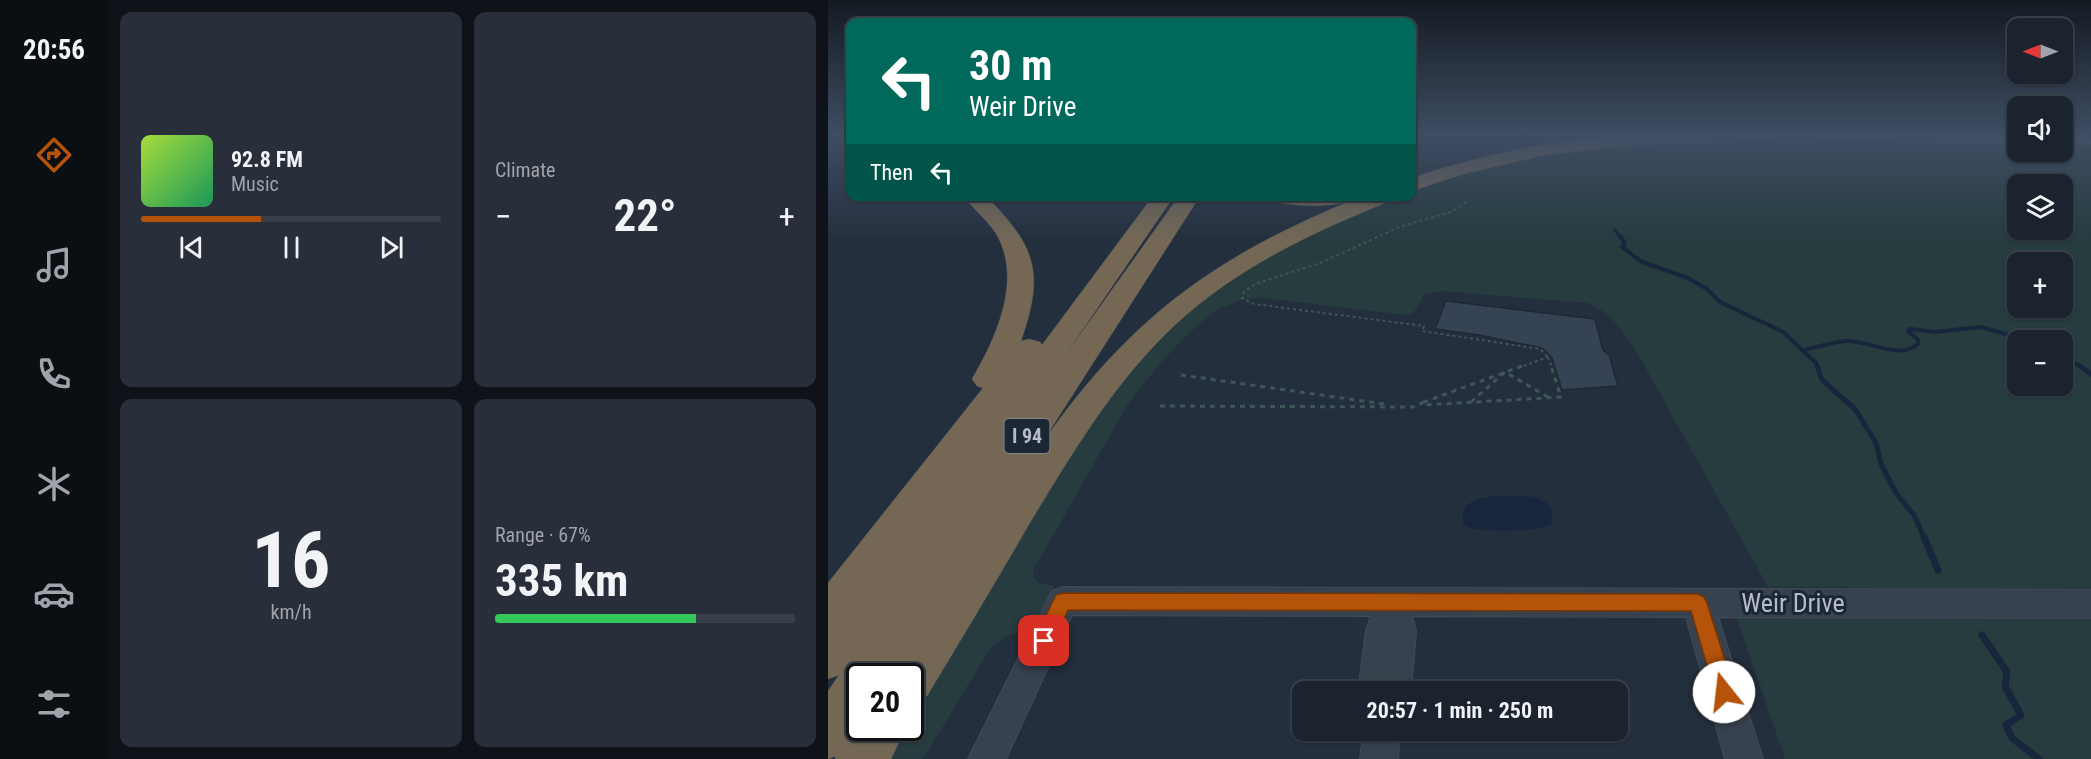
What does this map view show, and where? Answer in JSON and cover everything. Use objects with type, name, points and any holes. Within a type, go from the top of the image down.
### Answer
[{"type":"highway","points":[[1416,184],[1457,170]]},
{"type":"highway","points":[[876,555],[875,528],[968,413],[994,369],[1016,312],[1019,284],[1018,256],[1011,238],[978,201]]},
{"type":"highway","points":[[828,616],[1140,201]]},
{"type":"highway","name":"I 94","points":[[828,657],[1045,363],[1160,201]]},
{"type":"highway","name":"I 94","points":[[875,663],[1187,201]]},
{"type":"highway","points":[[920,663],[1070,407],[1201,201]]},
{"type":"highway","points":[[921,663],[1089,401],[1149,334],[1193,296],[1252,256],[1296,232],[1370,201]]},
{"type":"highway","points":[[828,734],[846,707]]},
{"type":"highway","points":[[861,759],[872,741]]},
{"type":"street","name":"Weir Drive","points":[[987,759],[1063,601],[2091,604]]},
{"type":"street","points":[[1376,681],[1382,631],[1392,602]]},
{"type":"street","points":[[1392,602],[1400,631],[1395,681]]},
{"type":"street","points":[[1698,603],[1744,759]]},
{"type":"street","points":[[1379,759],[1381,741]]},
{"type":"path","points":[[1424,402],[1424,405],[1561,397],[1548,357],[1540,349],[1422,331],[1424,326],[1250,303],[1242,298],[1244,292],[1253,285],[1321,264],[1406,225],[1443,216],[1466,202]]},
{"type":"path","points":[[1160,406],[1413,407],[1548,357]]},
{"type":"path","points":[[1505,372],[1550,398]]},
{"type":"path","points":[[1471,402],[1505,372]]},
{"type":"path","points":[[1180,375],[1394,406]]},
{"type":"green space","points":[[1464,170],[2091,170],[2091,594],[1854,594],[1850,587],[1768,587],[1639,356],[1611,319],[1588,303],[1440,291],[1424,295],[1414,312],[1406,315],[1264,298],[1244,299],[1215,311],[1188,334],[1161,362],[1126,407],[1034,569],[1033,575],[1037,582],[1054,586],[1031,631],[1010,634],[991,647],[923,759],[884,759],[895,741],[924,741],[924,692],[1075,437],[1135,356],[1233,273],[1381,201],[1416,201],[1416,186]]},
{"type":"green space","points":[[1735,613],[2091,614],[2091,759],[1785,759]]},
{"type":"water","points":[[1498,496],[1535,497],[1546,502],[1552,511],[1551,524],[1534,529],[1492,531],[1463,524],[1463,511],[1474,501]]},
{"type":"building","points":[[1446,301],[1595,319],[1603,350],[1609,355],[1618,386],[1562,390],[1552,358],[1542,348],[1435,329]]},
{"type":"waterway","points":[[1615,230],[1620,237]]},
{"type":"waterway","points":[[1619,235],[1625,243],[1622,247],[1642,262],[1688,278],[1707,289],[1720,302],[1783,332],[1816,363],[1818,368]]},
{"type":"waterway","points":[[1803,350],[1845,341],[1892,350],[1910,349],[1918,344],[1918,340],[1908,331],[1910,329],[1935,332],[1981,327],[2007,334]]},
{"type":"waterway","points":[[2073,362],[2082,368]]},
{"type":"waterway","points":[[1817,366],[1822,380],[1855,409],[1876,443],[1881,464],[1896,493],[1914,515],[1924,538]]},
{"type":"waterway","points":[[2080,366],[2091,374]]},
{"type":"waterway","points":[[1924,537],[1938,570]]},
{"type":"waterway","points":[[1982,635],[2007,672],[2005,686],[2021,715],[2006,725],[2012,738],[2039,759]]},
{"type":"route","points":[[1044,641],[1063,601],[1698,603],[1724,692]]}]
